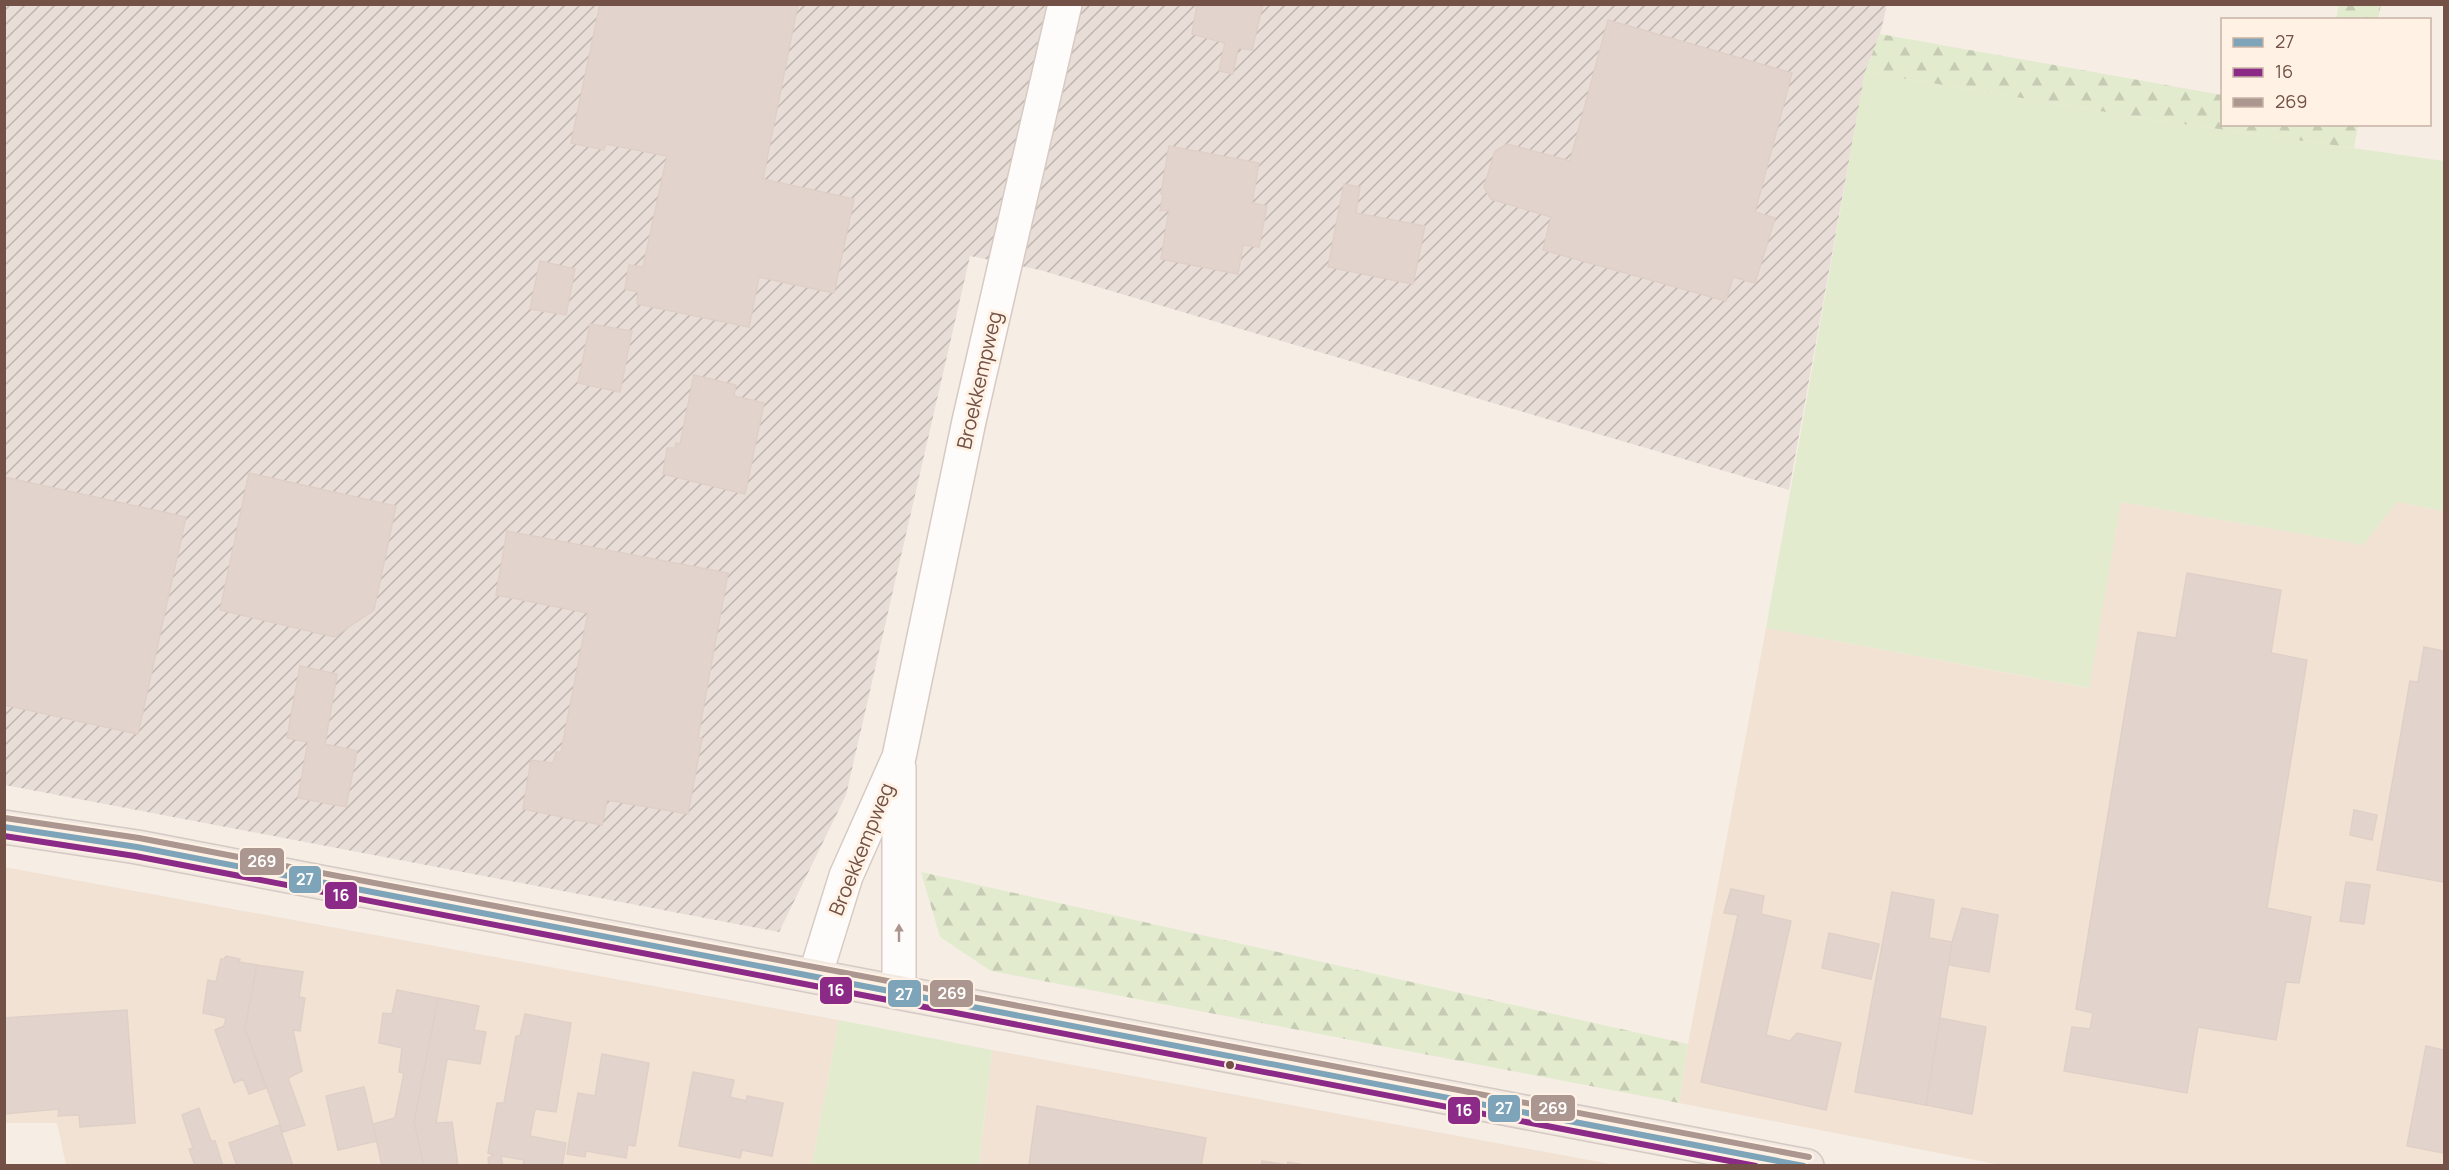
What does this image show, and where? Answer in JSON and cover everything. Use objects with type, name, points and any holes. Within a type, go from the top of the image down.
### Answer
[{"type":"main road","points":[[4,827],[137,846],[1807,1166]]},
{"type":"street","name":"Broekkempweg","points":[[899,992],[899,757],[969,421],[1065,4]]},
{"type":"street","name":"Broekkempweg","points":[[815,976],[846,876],[899,757]]},
{"type":"shaded area","points":[[4,5],[1887,5],[1880,34],[1865,73],[1789,490],[1040,270],[970,256],[846,795],[779,932],[5,785]]},
{"type":"shaded area","points":[[2121,502],[2363,545],[2397,502],[2444,511],[2444,1165],[2001,1165],[1679,1103],[1766,628],[2088,688]]},
{"type":"shaded area","points":[[4,867],[839,1020],[812,1165],[66,1165],[57,1123],[5,1123]]},
{"type":"shaded area","points":[[992,1050],[1616,1165],[979,1166]]},
{"type":"green space","points":[[2339,4],[2381,5],[2378,18],[2336,18]]},
{"type":"green space","points":[[1880,34],[2221,95],[2221,126],[2358,126],[2354,148],[2148,119],[1865,72]]},
{"type":"green space","points":[[1865,72],[2148,119],[2444,161],[2444,511],[2397,502],[2363,545],[2121,502],[2089,688],[1766,628]]},
{"type":"green space","points":[[921,872],[1688,1044],[1679,1103],[991,971],[940,937]]},
{"type":"green space","points":[[839,1020],[992,1050],[979,1165],[812,1165]]},
{"type":"building","points":[[600,4],[798,4],[763,179],[854,199],[834,293],[759,277],[749,327],[637,304],[638,292],[625,289],[629,265],[643,267],[667,156],[606,144],[604,150],[571,143]]},
{"type":"building","points":[[1197,4],[1263,4],[1252,50],[1238,48],[1233,74],[1219,71],[1225,43],[1192,34]]},
{"type":"building","points":[[1608,20],[1792,73],[1755,212],[1775,218],[1755,283],[1733,277],[1726,301],[1543,250],[1551,217],[1491,199],[1484,187],[1495,151],[1507,144],[1570,161]]},
{"type":"building","points":[[1169,146],[1259,163],[1252,203],[1267,206],[1259,247],[1243,245],[1238,274],[1161,259],[1169,210],[1160,211],[1163,194],[1161,194]]},
{"type":"building","points":[[1344,184],[1360,187],[1356,213],[1425,226],[1413,284],[1328,267]]},
{"type":"building","points":[[540,261],[575,269],[566,315],[530,309]]},
{"type":"building","points":[[590,324],[632,331],[620,392],[578,383]]},
{"type":"building","points":[[694,375],[736,385],[734,396],[764,403],[745,494],[663,474],[667,448],[675,448],[676,443],[680,444]]},
{"type":"building","points":[[249,473],[396,506],[374,610],[334,637],[220,610]]},
{"type":"building","points":[[4,477],[186,517],[138,734],[4,705]]},
{"type":"building","points":[[507,531],[728,573],[698,737],[702,739],[688,814],[607,800],[602,825],[523,809],[531,760],[553,763],[556,752],[561,752],[588,613],[496,595]]},
{"type":"building","points":[[2187,573],[2281,590],[2271,653],[2307,660],[2267,908],[2311,917],[2299,983],[2286,982],[2276,1040],[2198,1027],[2187,1093],[2064,1071],[2072,1027],[2090,1029],[2093,1013],[2076,1009],[2138,632],[2176,638]]},
{"type":"building","points":[[2424,647],[2444,651],[2444,882],[2377,870],[2410,681],[2418,682]]},
{"type":"building","points":[[300,666],[337,674],[325,744],[357,751],[346,807],[298,798],[308,742],[287,738]]},
{"type":"building","points":[[2354,810],[2377,815],[2372,840],[2350,835]]},
{"type":"building","points":[[2346,882],[2370,885],[2364,924],[2340,921]]},
{"type":"building","points":[[1731,889],[1764,896],[1761,914],[1791,921],[1766,1035],[1790,1041],[1797,1033],[1841,1043],[1826,1110],[1701,1082],[1738,915],[1724,913]]},
{"type":"building","points":[[1892,892],[1934,900],[1929,938],[1952,942],[1926,1105],[1855,1092]]},
{"type":"building","points":[[1962,908],[1998,915],[1989,972],[1949,965],[1952,942]]},
{"type":"building","points":[[1829,933],[1879,944],[1871,979],[1822,968]]},
{"type":"building","points":[[226,956],[240,959],[239,962],[257,965],[245,1028],[266,1088],[249,1094],[243,1079],[234,1083],[215,1030],[224,1026],[226,1018],[203,1013],[208,980],[216,982],[221,959]]},
{"type":"building","points":[[257,965],[303,972],[299,997],[305,998],[300,1031],[293,1030],[302,1071],[288,1078],[305,1125],[283,1132],[245,1028]]},
{"type":"building","points":[[397,990],[438,998],[414,1122],[424,1166],[382,1166],[373,1124],[395,1118],[404,1073],[399,1072],[402,1048],[379,1043],[383,1013],[392,1014]]},
{"type":"building","points":[[438,998],[479,1006],[474,1030],[486,1032],[480,1064],[447,1059],[436,1123],[452,1122],[458,1166],[424,1166],[414,1122]]},
{"type":"building","points":[[127,1010],[135,1123],[80,1127],[79,1115],[58,1116],[59,1109],[4,1114],[4,1018]]},
{"type":"building","points":[[525,1014],[571,1023],[556,1112],[535,1109],[530,1136],[566,1143],[562,1166],[521,1166],[524,1160],[501,1156],[503,1166],[489,1166],[488,1158],[494,1155],[488,1153],[497,1103],[504,1103],[516,1036],[520,1036]]},
{"type":"building","points":[[1940,1018],[1986,1027],[1972,1114],[1926,1105]]},
{"type":"building","points":[[2426,1046],[2444,1050],[2444,1153],[2407,1146]]},
{"type":"building","points":[[602,1054],[649,1063],[635,1146],[628,1145],[626,1158],[586,1151],[585,1157],[567,1154],[578,1093],[595,1096]]},
{"type":"building","points":[[693,1072],[734,1080],[730,1097],[746,1101],[747,1096],[783,1103],[772,1156],[742,1150],[740,1158],[679,1146]]},
{"type":"building","points":[[364,1087],[377,1141],[338,1150],[326,1096]]},
{"type":"building","points":[[1037,1106],[1206,1138],[1201,1166],[1029,1165]]},
{"type":"building","points":[[199,1108],[211,1141],[215,1141],[223,1166],[195,1166],[189,1149],[193,1148],[182,1115]]},
{"type":"building","points":[[279,1125],[293,1166],[237,1166],[229,1143]]},
{"type":"building","points":[[1262,1161],[1287,1165],[1288,1162],[1310,1166],[1261,1166]]},
{"type":"transit line","name":"269","points":[[5,818],[139,838],[1809,1157]]},
{"type":"transit line","name":"27","points":[[4,827],[137,847],[1804,1166]]},
{"type":"transit line","name":"16","points":[[4,836],[135,856],[1756,1166]]}]
